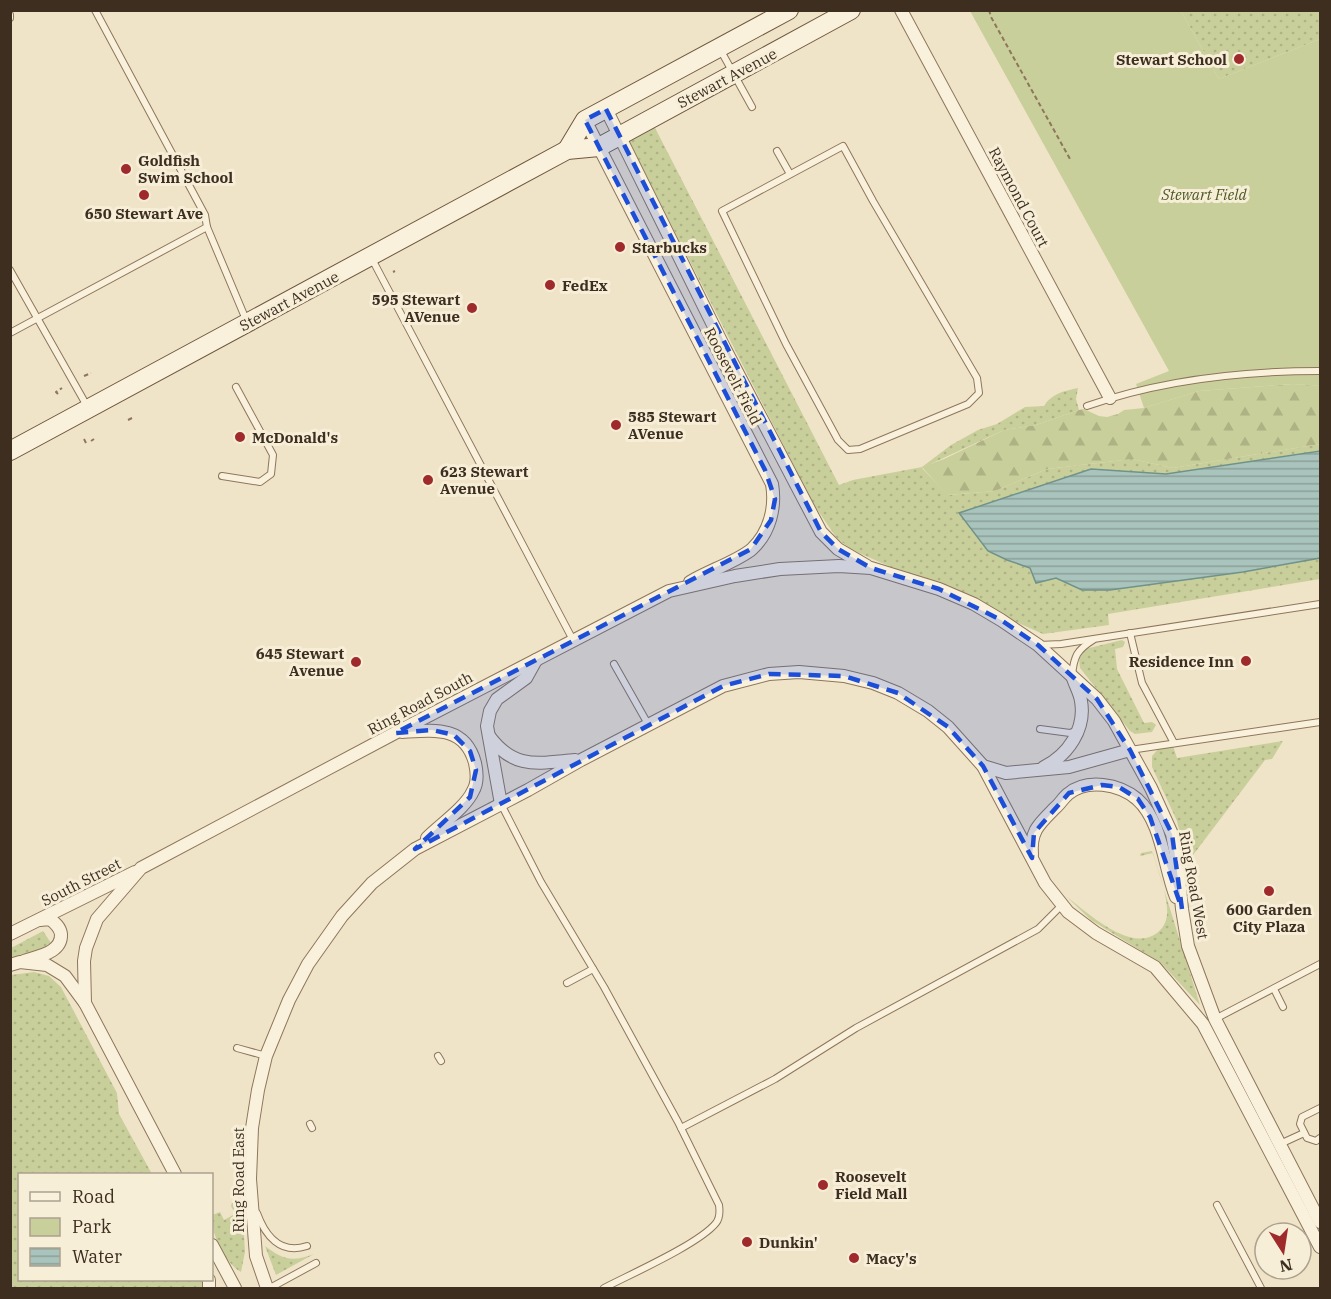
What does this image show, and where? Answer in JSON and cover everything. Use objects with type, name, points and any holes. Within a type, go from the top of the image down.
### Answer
[{"type":"main road","name":"Stewart Avenue","points":[[585,120],[789,10]]},
{"type":"main road","name":"Stewart Avenue","points":[[10,451],[567,150],[599,147],[851,10]]},
{"type":"main road","points":[[567,150],[585,120]]},
{"type":"street","name":"Raymond Court","points":[[901,10],[1110,398]]},
{"type":"street","name":"Roosevelt Field","points":[[606,109],[821,532],[838,549],[871,568]]},
{"type":"street","name":"Roosevelt Field","points":[[585,120],[765,470],[773,492],[771,520],[752,549],[703,573],[681,587]]},
{"type":"street","name":"Ring Road South","points":[[85,1003],[84,961],[86,948],[97,919],[141,868],[669,591],[780,569],[839,566],[871,568]]},
{"type":"street","name":"Ring Road West","points":[[871,568],[912,579],[974,604],[1001,620],[1038,645],[1097,699],[1114,721],[1151,788],[1172,834],[1188,946],[1215,1019],[1320,1221]]},
{"type":"street","points":[[501,804],[488,735],[490,711],[497,699],[526,678],[537,659]]},
{"type":"street","points":[[416,849],[723,686],[769,674],[799,672],[844,676],[873,683],[898,693],[928,711],[948,727],[983,766],[1045,884],[1068,912],[1096,933],[1155,967],[1203,1024],[1320,1247]]},
{"type":"street","points":[[1035,771],[1056,761],[1066,751],[1079,730],[1081,700],[1072,676]]},
{"type":"street","points":[[395,733],[432,730],[454,735],[470,751],[476,770],[475,787],[470,797],[416,849]]},
{"type":"street","points":[[488,735],[501,752],[520,762],[581,760]]},
{"type":"street","points":[[983,766],[1006,773],[1035,771],[1069,767],[1131,750]]},
{"type":"street","points":[[1032,858],[1031,842],[1034,833],[1040,823],[1069,793],[1085,786],[1119,787],[1138,799],[1150,817],[1165,854],[1175,894],[1182,909]]},
{"type":"street","name":"Ring Road East","points":[[269,1288],[256,1256],[251,1199],[252,1128],[266,1056],[298,983],[335,924],[372,884],[416,849]]},
{"type":"street","name":"South Street","points":[[10,934],[141,868]]},
{"type":"street","name":"South Street","points":[[16,964],[50,952],[60,941],[60,932],[53,921],[46,919],[34,922]]},
{"type":"street","name":"South Street","points":[[16,964],[47,965],[65,976],[85,1003]]},
{"type":"street","points":[[85,1003],[174,1173]]},
{"type":"street","name":"Ring Road East","points":[[213,1247],[235,1288]]},
{"type":"lane","points":[[95,10],[205,215],[207,227],[247,323]]},
{"type":"lane","points":[[719,47],[752,107]]},
{"type":"lane","points":[[843,146],[977,378],[979,393],[968,404],[860,449],[848,450],[838,440],[786,344],[722,211],[790,174],[843,146]]},
{"type":"lane","points":[[777,151],[790,174]]},
{"type":"lane","points":[[10,333],[207,227]]},
{"type":"lane","points":[[371,256],[573,640]]},
{"type":"lane","points":[[10,270],[89,409]]},
{"type":"lane","points":[[1087,406],[1160,386],[1229,376],[1286,371],[1320,371]]},
{"type":"lane","points":[[222,476],[260,483],[271,474],[273,455],[236,387]]},
{"type":"lane","points":[[1038,645],[1097,639],[1320,604]]},
{"type":"lane","points":[[1131,633],[1142,683],[1174,743]]},
{"type":"lane","points":[[1072,676],[1074,658],[1083,646],[1097,639]]},
{"type":"lane","points":[[614,664],[648,724]]},
{"type":"lane","points":[[1131,750],[1320,722]]},
{"type":"lane","points":[[1040,729],[1070,733],[1079,730]]},
{"type":"lane","points":[[501,804],[541,882],[593,969],[681,1128],[719,1205],[720,1216],[705,1233],[604,1288]]},
{"type":"lane","points":[[681,1128],[775,1079],[856,1028],[1038,929],[1062,905]]},
{"type":"lane","points":[[1215,1019],[1320,964]]},
{"type":"lane","points":[[567,983],[593,969]]},
{"type":"lane","points":[[1274,989],[1283,1007]]},
{"type":"lane","points":[[237,1048],[266,1056]]},
{"type":"lane","points":[[1320,1108],[1300,1120],[1307,1138],[1316,1141],[1320,1138]]},
{"type":"lane","points":[[1280,1144],[1304,1132]]},
{"type":"lane","points":[[251,1199],[270,1239],[289,1248],[307,1246]]},
{"type":"lane","points":[[1217,1205],[1261,1288]]},
{"type":"lane","points":[[269,1288],[316,1263]]},
{"type":"path","points":[[989,10],[1070,159]]},
{"type":"path","points":[[84,376],[91,373]]},
{"type":"path","points":[[58,394],[56,392],[62,388]]},
{"type":"path","points":[[128,420],[132,418]]},
{"type":"path","points":[[84,439],[86,443]]},
{"type":"highlighted area","points":[[606,109],[821,532],[838,549],[871,568],[939,589],[1001,620],[1038,645],[1097,699],[1130,750],[1172,834],[1182,909],[1150,817],[1138,799],[1119,787],[1102,785],[1069,793],[1034,833],[1032,858],[983,766],[948,727],[898,693],[844,676],[769,674],[723,686],[415,849],[470,797],[476,770],[470,751],[454,735],[432,730],[395,733],[751,549],[771,520],[775,499],[765,470],[585,120]]},
{"type":"green space","name":"Stewart Field","points":[[970,11],[1181,11],[1219,79],[1320,39],[1320,386],[1292,384],[1199,391],[1144,408],[1136,384],[1169,371]]},
{"type":"green space","name":"Stewart School","points":[[1181,11],[1320,11],[1320,39],[1219,79]]},
{"type":"green space","points":[[652,122],[839,485],[853,480],[922,467],[951,445],[978,430],[997,424],[1025,407],[1044,406],[1055,395],[1078,388],[1076,399],[1079,410],[1036,425],[1004,430],[922,468],[948,495],[995,491],[1047,469],[1132,459],[1173,468],[1320,444],[1320,579],[1108,614],[1109,625],[1043,634],[850,549],[836,537],[814,505],[626,136]]},
{"type":"green space","points":[[1293,384],[1320,386],[1320,444],[1173,468],[1132,459],[1047,469],[995,491],[947,495],[922,467],[1004,430],[1036,425],[1079,410],[1084,409],[1107,417],[1124,410],[1144,408],[1199,391]]},
{"type":"green space","points":[[1122,640],[1125,642],[1123,647],[1115,649],[1117,669],[1144,723],[1152,722],[1156,725],[1152,732],[1135,734],[1130,731],[1080,668],[1079,659],[1085,649]]},
{"type":"green space","points":[[1283,741],[1272,759],[1265,760],[1187,863],[1177,821],[1152,767],[1152,756],[1159,748],[1173,746],[1177,758]]},
{"type":"green space","points":[[1152,851],[1153,853],[1140,856],[1141,853]]},
{"type":"green space","points":[[1164,889],[1200,1005],[1161,963],[1091,920],[1067,897],[1098,921],[1122,935],[1146,938],[1157,933],[1165,922],[1167,912]]},
{"type":"green space","points":[[43,931],[51,943],[11,964],[11,948]]},
{"type":"green space","points":[[34,972],[49,976],[61,987],[117,1093],[119,1114],[151,1173],[18,1173],[18,1281],[203,1281],[203,1288],[11,1288],[11,975]]},
{"type":"green space","points":[[232,1203],[242,1203],[245,1252],[241,1272],[224,1255],[213,1226],[213,1215],[220,1212],[224,1220],[235,1214]]},
{"type":"green space","points":[[265,1246],[283,1257],[294,1259],[314,1254],[276,1275]]},
{"type":"water","points":[[1320,451],[1320,558],[1243,572],[1110,590],[1082,590],[1056,578],[1036,583],[1030,568],[988,551],[959,513],[1091,469],[1166,474]]},
{"type":"place","name":"Stewart School","points":[[1239,59]]},
{"type":"place","name":"Goldfish Swim School","points":[[126,169]]},
{"type":"place","name":"650 Stewart Ave","points":[[144,195]]},
{"type":"place","name":"Starbucks","points":[[620,247]]},
{"type":"place","name":"FedEx","points":[[550,285]]},
{"type":"place","name":"595 Stewart AVenue","points":[[472,308]]},
{"type":"place","name":"585 Stewart AVenue","points":[[616,425]]},
{"type":"place","name":"McDonald's","points":[[240,437]]},
{"type":"place","name":"623 Stewart Avenue","points":[[428,480]]},
{"type":"place","name":"Residence Inn","points":[[1246,661]]},
{"type":"place","name":"645 Stewart Avenue","points":[[356,662]]},
{"type":"place","name":"600 Garden City Plaza","points":[[1269,891]]},
{"type":"place","name":"Roosevelt Field Mall","points":[[823,1185]]},
{"type":"place","name":"Dunkin'","points":[[747,1242]]},
{"type":"place","name":"Macy's","points":[[854,1258]]}]
